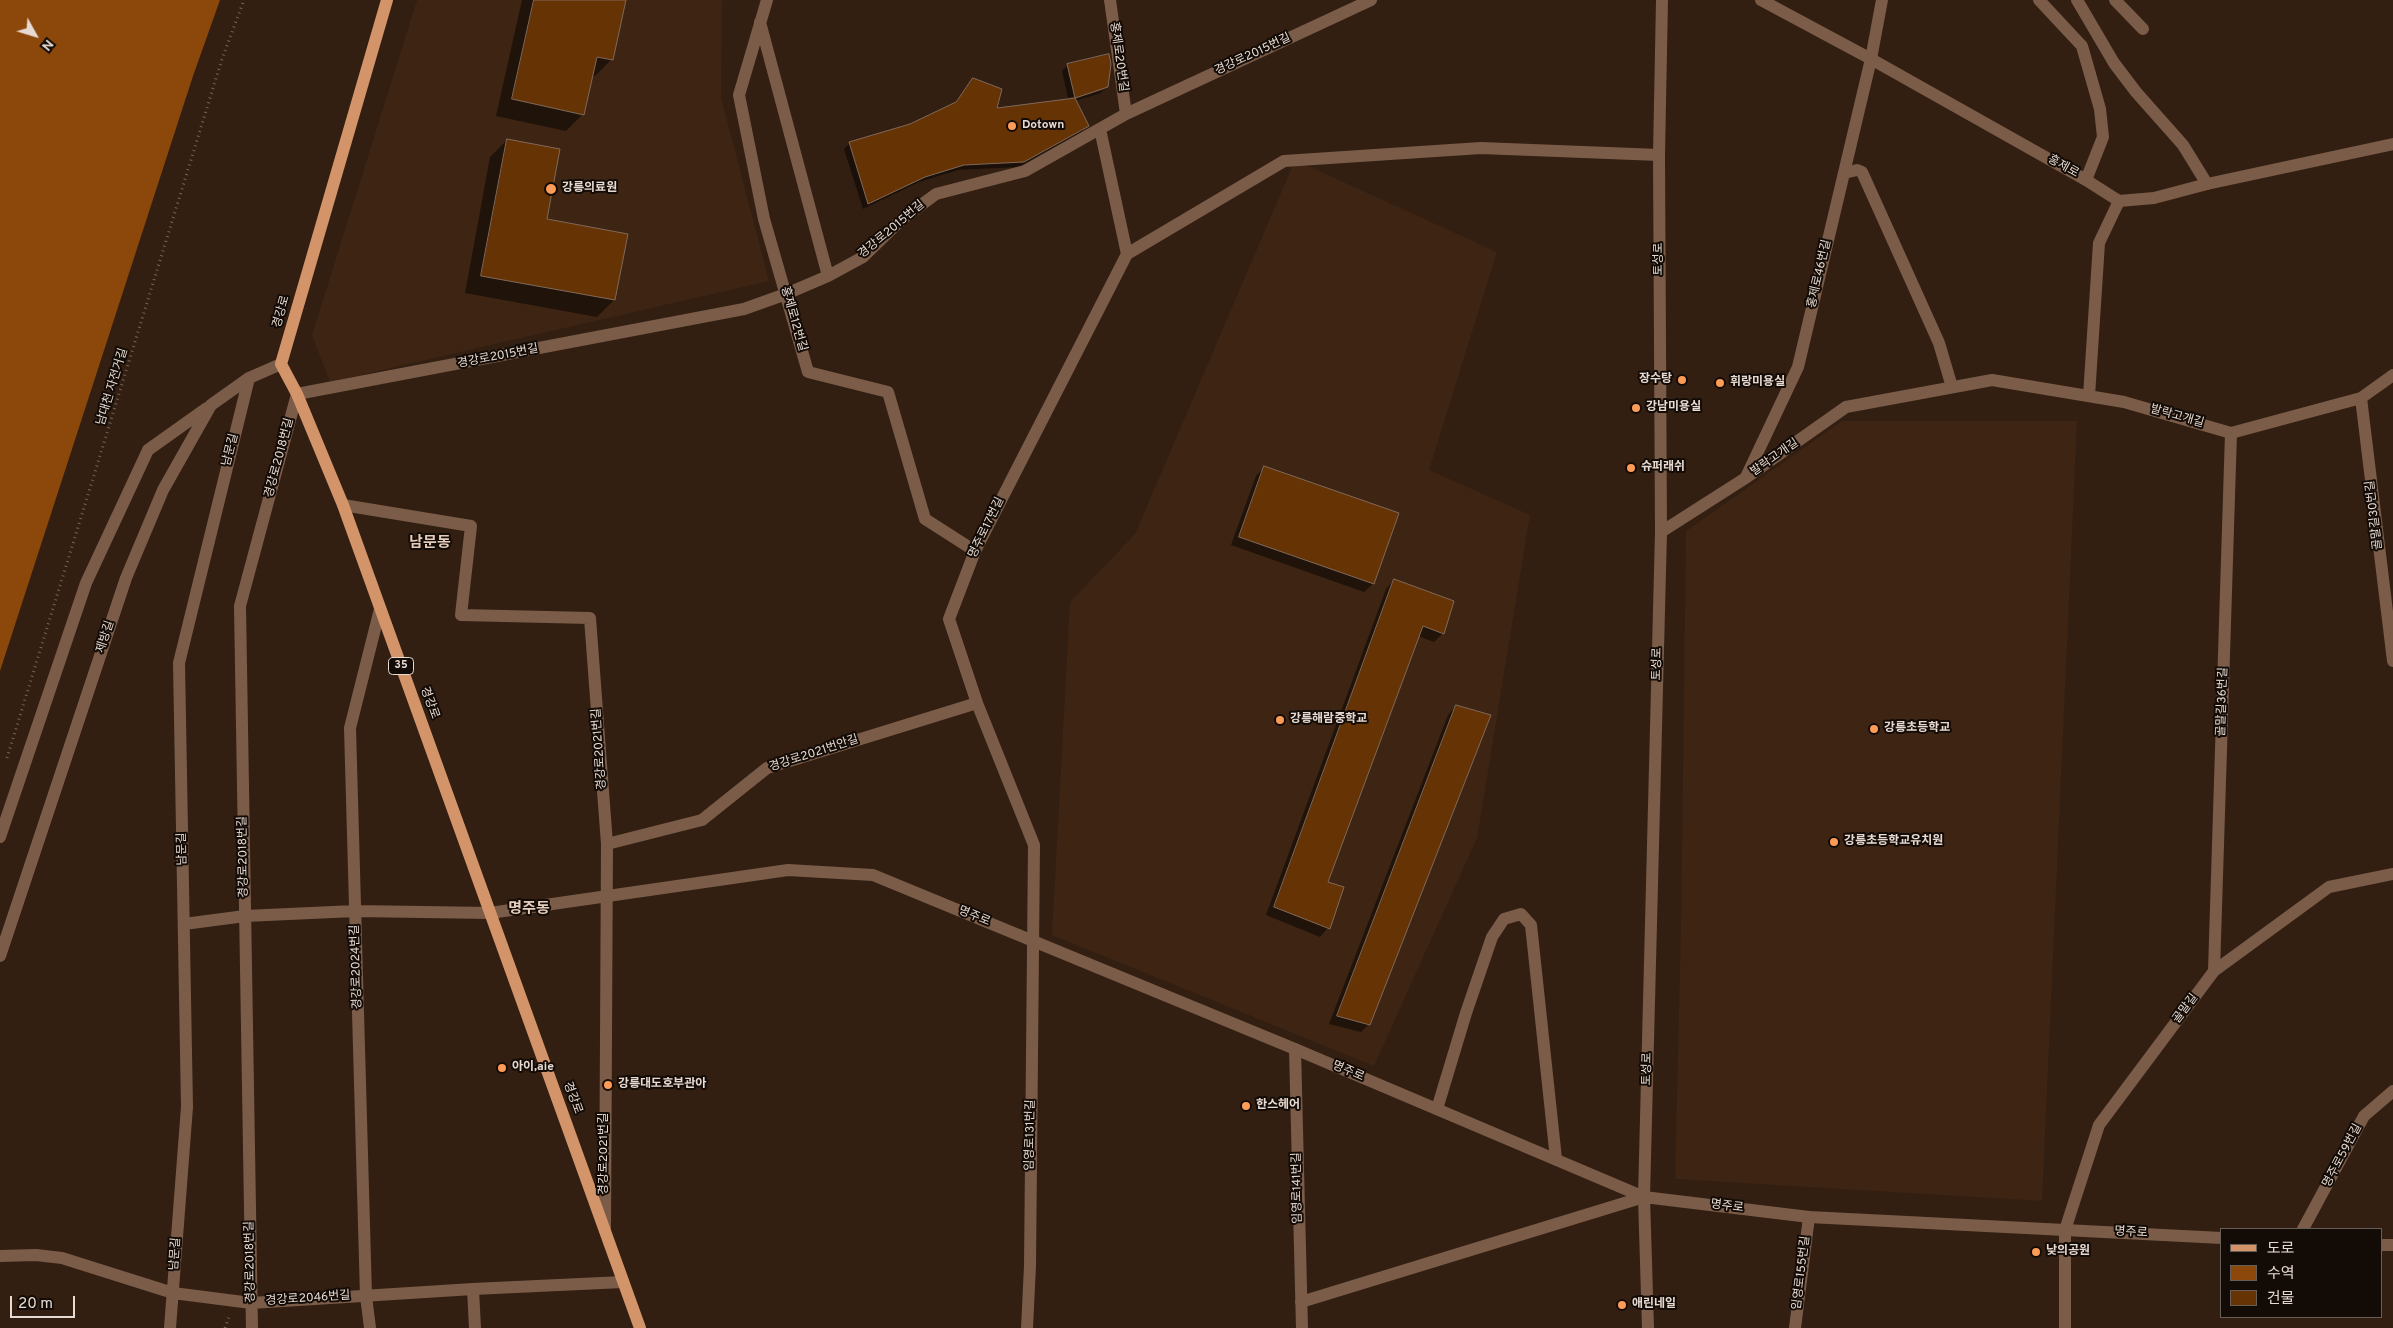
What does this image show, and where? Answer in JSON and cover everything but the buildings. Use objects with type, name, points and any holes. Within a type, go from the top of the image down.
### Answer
[{"type":"main road","name":"경강로","points":[[386,0],[281,364],[297,394],[343,505],[640,1328]]},
{"type":"street","name":"홍제로12번길","points":[[767,0],[738,95],[764,219],[808,372],[888,392],[925,519],[975,551]]},
{"type":"street","name":"홍제로20번길","points":[[1110,0],[1126,114]]},
{"type":"street","name":"경강로2015번길","points":[[297,394],[744,309],[786,294],[828,276],[863,257],[901,220],[936,194],[1025,172],[1126,114],[1370,0]]},
{"type":"street","name":"토성로","points":[[1648,1328],[1644,1196],[1661,532],[1659,155],[1662,0]]},
{"type":"street","name":"홍제로","points":[[1761,0],[1871,59],[2086,180],[2119,201]]},
{"type":"street","name":"홍제로46번길","points":[[1744,480],[1798,367],[1871,59],[1882,0]]},
{"type":"street","points":[[2040,0],[2082,46],[2100,109],[2103,137],[2086,180]]},
{"type":"street","points":[[2077,0],[2114,63],[2136,92],[2183,145],[2207,184]]},
{"type":"street","points":[[2115,0],[2143,29]]},
{"type":"street","points":[[760,22],[828,276]]},
{"type":"street","points":[[1100,128],[1127,254],[1284,161],[1481,148],[1659,155]]},
{"type":"street","points":[[2089,396],[2099,243],[2119,201],[2154,198],[2207,184],[2393,144]]},
{"type":"street","points":[[1844,173],[1856,170],[1862,172],[1939,343],[1952,387]]},
{"type":"street","name":"명주로17번길","points":[[1033,941],[1034,845],[977,703],[949,619],[975,551],[1127,254]]},
{"type":"street","name":"제방길","points":[[0,956],[126,578],[163,490],[211,405],[249,378],[281,364]]},
{"type":"street","points":[[2231,433],[2361,398],[2393,375]]},
{"type":"street","name":"남문길","points":[[170,1328],[187,1106],[179,663],[249,378]]},
{"type":"street","name":"발락고개길","points":[[1661,532],[1744,480],[1846,407],[1992,380],[2124,402],[2231,433]]},
{"type":"street","name":"경강로2018번길","points":[[252,1328],[240,606],[297,394]]},
{"type":"street","name":"골말길30번길","points":[[2361,398],[2393,661]]},
{"type":"street","points":[[0,837],[86,583],[148,450],[211,405]]},
{"type":"street","name":"골말길36번길","points":[[2214,971],[2231,433]]},
{"type":"street","name":"경강로2021번길","points":[[343,505],[471,526],[461,615],[590,618],[607,844],[605,1228]]},
{"type":"street","name":"경강로2024번길","points":[[370,1328],[366,1296],[350,728],[380,609]]},
{"type":"street","name":"경강로2021번안길","points":[[607,844],[702,820],[767,768],[977,703]]},
{"type":"street","name":"명주로","points":[[184,924],[245,916],[355,911],[490,913],[788,870],[873,875],[1644,1196],[1809,1217],[2220,1238]]},
{"type":"street","name":"골말길","points":[[2065,1328],[2065,1230],[2099,1125],[2214,971],[2330,887],[2393,874]]},
{"type":"street","points":[[1437,1109],[1466,1013],[1492,937],[1504,919],[1522,914],[1531,925],[1556,1159]]},
{"type":"street","name":"임영로131번길","points":[[1027,1328],[1030,1266],[1033,941]]},
{"type":"street","name":"임영로141번길","points":[[1294,1049],[1302,1328]]},
{"type":"street","name":"명주로59번길","points":[[2304,1228],[2364,1116],[2393,1092]]},
{"type":"street","points":[[1301,1302],[1644,1196]]},
{"type":"street","name":"임영로155번길","points":[[1795,1328],[1809,1217]]},
{"type":"street","name":"경강로2046번길","points":[[0,1256],[36,1255],[62,1258],[173,1293],[251,1303],[623,1282]]},
{"type":"street","points":[[473,1289],[475,1328]]},
{"type":"path","name":"남대천 자전거길","points":[[6,760],[222,59],[244,0]]},
{"type":"shaded area","name":"강릉의료원","points":[[417,0],[722,0],[721,97],[769,281],[330,382],[312,335]]},
{"type":"shaded area","name":"강릉해람중학교","points":[[1295,160],[1497,252],[1429,470],[1530,515],[1477,838],[1374,1066],[1052,935],[1070,602],[1135,534]]},
{"type":"shaded area","name":"강릉초등학교","points":[[1842,421],[2077,421],[2042,1201],[1675,1179],[1681,926],[1686,531]]},
{"type":"water","points":[[0,0],[220,0],[193,76],[0,671]]},
{"type":"place","name":"Dotown","points":[[1012,126]]},
{"type":"place","name":"강릉의료원","points":[[551,189]]},
{"type":"place","name":"장수탕","points":[[1682,380]]},
{"type":"place","name":"휘랑미용실","points":[[1720,383]]},
{"type":"place","name":"강남미용실","points":[[1636,408]]},
{"type":"place","name":"슈퍼래쉬","points":[[1631,468]]},
{"type":"place","name":"강릉해람중학교","points":[[1280,720]]},
{"type":"place","name":"강릉초등학교","points":[[1874,729]]},
{"type":"place","name":"강릉초등학교유치원","points":[[1834,842]]},
{"type":"place","name":"아이,aie","points":[[502,1068]]},
{"type":"place","name":"강릉대도호부관아","points":[[608,1085]]},
{"type":"place","name":"한스헤어","points":[[1246,1106]]},
{"type":"place","name":"낮의공원","points":[[2036,1252]]},
{"type":"place","name":"애린네일","points":[[1622,1305]]},
{"type":"district","name":"남문동","points":[[430,544]]},
{"type":"district","name":"명주동","points":[[529,910]]}]
